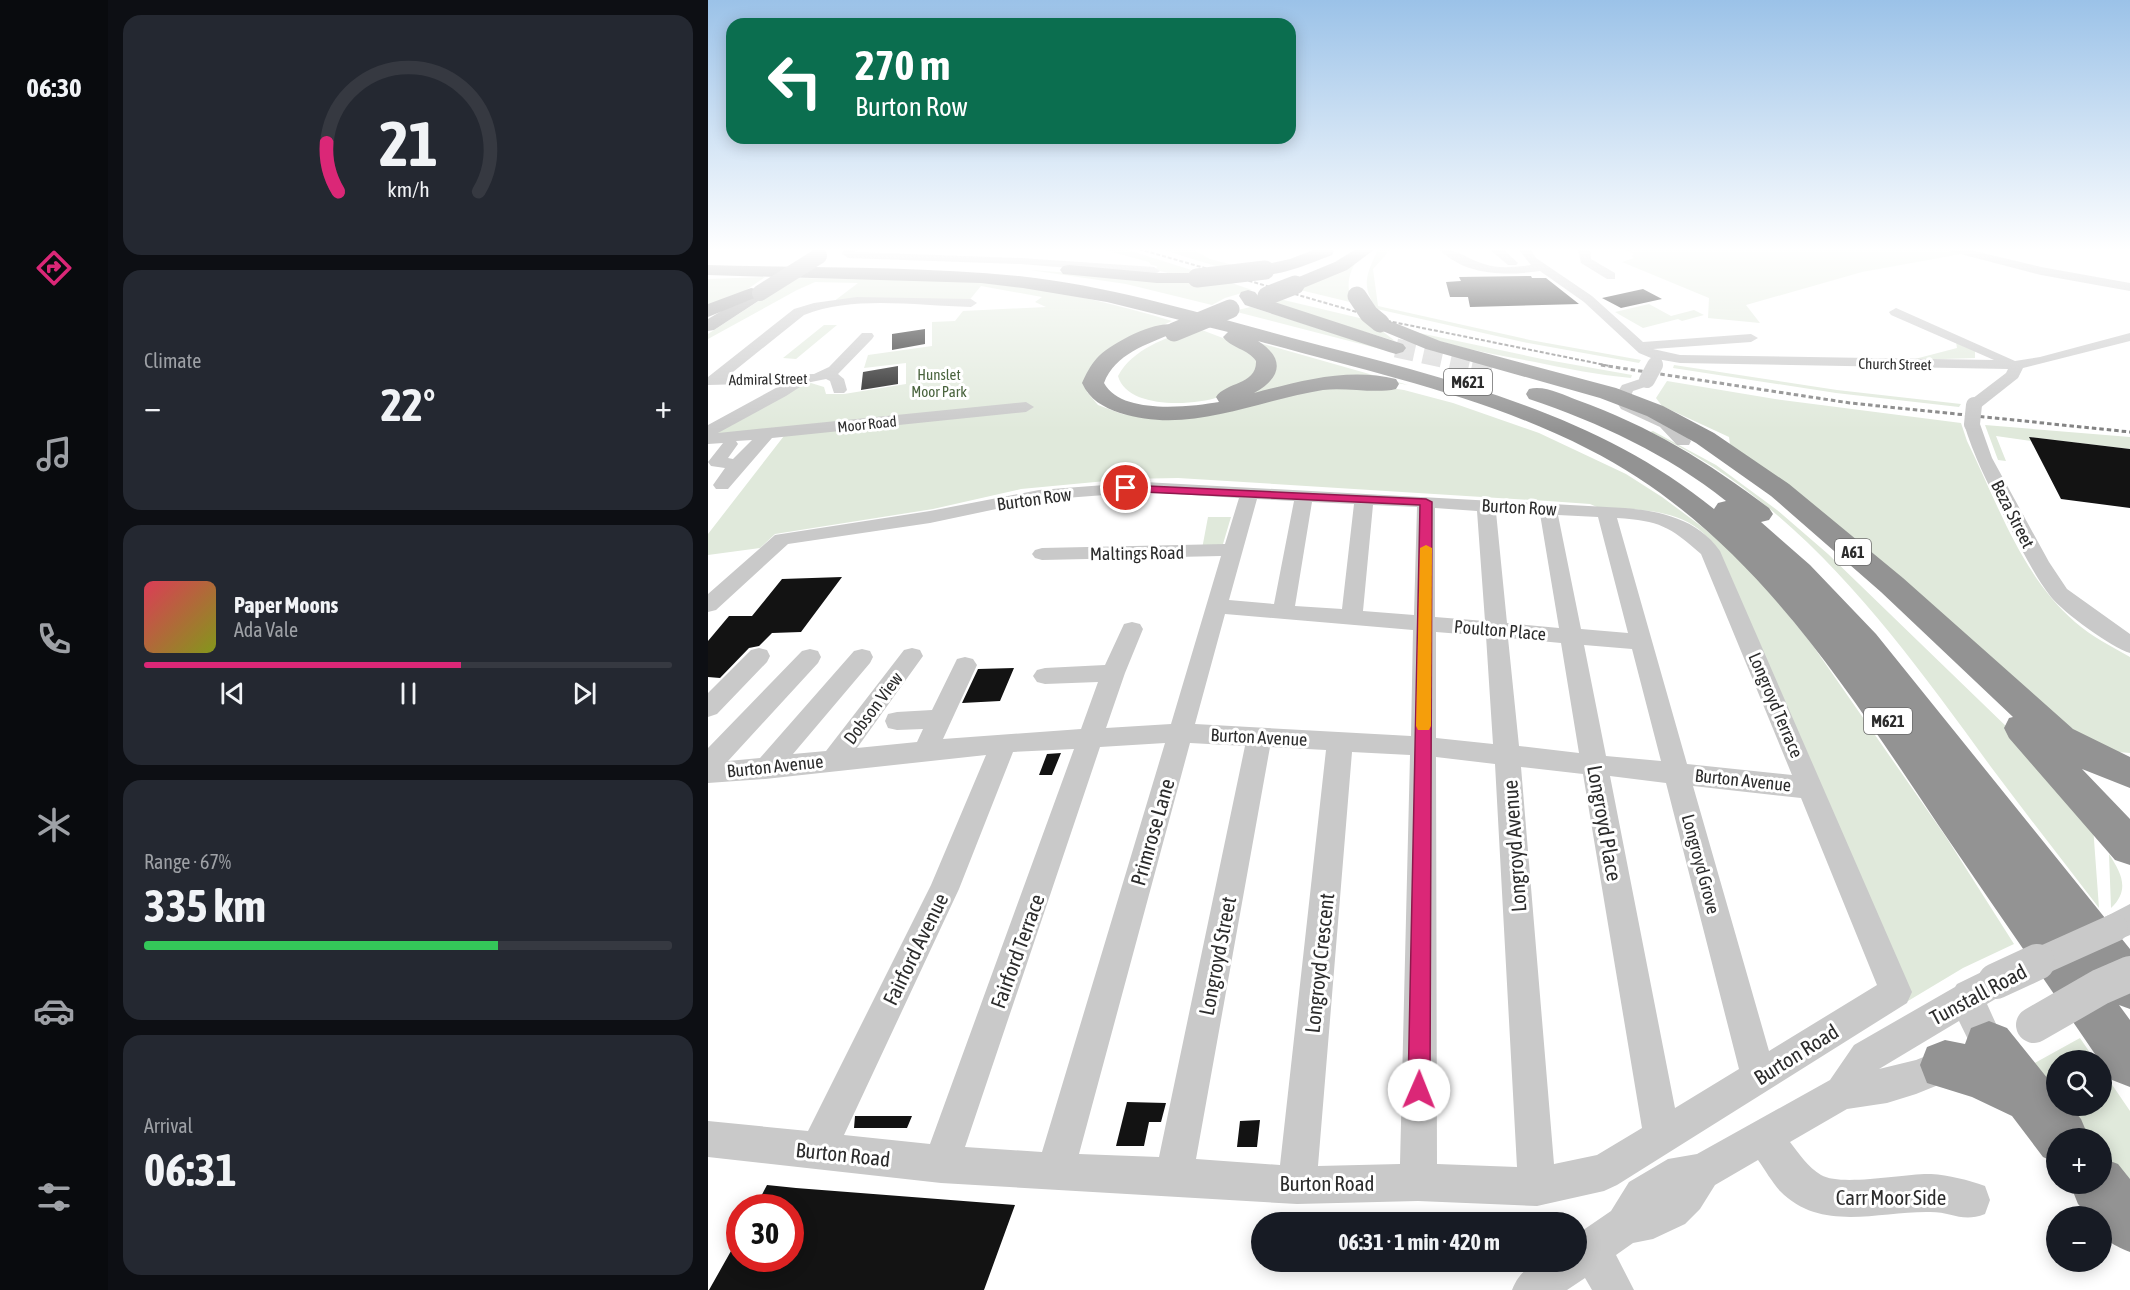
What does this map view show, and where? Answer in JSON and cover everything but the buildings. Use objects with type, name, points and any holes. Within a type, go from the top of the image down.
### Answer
[{"type":"highway","points":[[1155,309],[1230,335],[1255,348],[1263,354],[1267,361],[1267,368],[1255,384],[1243,391],[1209,402],[1181,406],[1149,404],[1117,393],[1110,381],[1114,365],[1131,352],[1170,330]]},
{"type":"highway","name":"M621","points":[[1160,309],[1395,372],[1493,401],[1586,440],[1636,466],[1718,526],[1814,624],[1849,666],[2130,1062]]},
{"type":"highway","name":"M621","points":[[1192,309],[1420,368],[1543,406],[1635,450],[1678,476],[1753,528],[1829,600],[1913,704],[2130,986]]},
{"type":"highway","points":[[1223,309],[1129,346],[1100,365],[1093,383],[1105,399],[1125,408],[1168,414],[1201,411],[1316,385],[1370,382],[1438,393],[1586,440]]},
{"type":"highway","points":[[1289,309],[1396,348]]},
{"type":"highway","name":"A61","points":[[1367,309],[1369,314],[1380,323],[1433,345],[1630,396],[1705,438],[1780,490],[1892,585],[2060,739],[2101,761],[2130,773]]},
{"type":"highway","points":[[1380,323],[1392,333],[1432,356],[1498,382],[1585,411],[1644,437],[1693,465],[1763,517],[1803,557],[1885,653],[2043,873]]},
{"type":"highway","name":"A61","points":[[1491,369],[1569,391],[1630,396],[1683,441],[1730,468],[1782,507],[2031,736],[2130,844]]},
{"type":"highway","name":"A61","points":[[2130,778],[2120,787],[2117,810],[2130,844]]},
{"type":"highway","points":[[1967,1056],[1987,1077],[2031,1099],[2054,1128]]},
{"type":"highway","points":[[2106,1194],[2130,1223]]},
{"type":"main road","points":[[708,320],[727,309]]},
{"type":"main road","points":[[708,326],[732,309]]},
{"type":"street","points":[[710,381],[805,309]]},
{"type":"street","points":[[1599,309],[1656,359],[1630,396]]},
{"type":"street","points":[[1908,314],[2017,365]]},
{"type":"street","name":"Admiral Street","points":[[710,381],[800,380],[827,374],[834,370],[867,336]]},
{"type":"street","name":"Church Street","points":[[1656,359],[2017,365],[2041,361],[2130,337]]},
{"type":"street","points":[[1640,346],[1751,338]]},
{"type":"street","points":[[1976,364],[1991,359],[1984,350]]},
{"type":"street","name":"Beza Street","points":[[2017,365],[2013,375],[1973,415],[1983,458],[2038,564],[2060,594],[2094,622],[2130,645]]},
{"type":"street","name":"Admiral Street","points":[[827,374],[837,379],[839,390]]},
{"type":"street","points":[[708,432],[800,380]]},
{"type":"street","name":"Moor Road","points":[[708,439],[1026,407]]},
{"type":"street","points":[[722,485],[766,434]]},
{"type":"street","points":[[730,444],[717,462],[737,465]]},
{"type":"street","name":"Burton Row","points":[[712,598],[782,538],[930,517],[1039,495],[1144,487],[1641,514],[1680,526],[1710,551]]},
{"type":"street","name":"Primrose Lane","points":[[1055,1172],[1249,493]]},
{"type":"street","points":[[1282,611],[1304,496]]},
{"type":"street","points":[[1352,617],[1364,499]]},
{"type":"street","points":[[1418,1182],[1426,502]]},
{"type":"street","name":"Longroyd Avenue","points":[[1486,506],[1507,755],[1537,1187]]},
{"type":"street","name":"Longroyd Place","points":[[1548,509],[1662,1137]]},
{"type":"street","name":"Longroyd Grove","points":[[1606,512],[1759,1077]]},
{"type":"street","name":"Maltings Road","points":[[1038,555],[1232,550]]},
{"type":"street","name":"Longroyd Terrace","points":[[1710,551],[1896,992]]},
{"type":"street","name":"Poulton Place","points":[[1217,606],[1641,642]]},
{"type":"street","name":"Fairford Terrace","points":[[941,1164],[1113,673],[1132,629]]},
{"type":"street","points":[[708,708],[759,656]]},
{"type":"street","name":"Dobson View","points":[[834,760],[912,656]]},
{"type":"street","points":[[708,765],[810,657]]},
{"type":"street","points":[[765,769],[862,657]]},
{"type":"street","points":[[925,751],[965,666]]},
{"type":"street","points":[[1045,676],[1113,673]]},
{"type":"street","points":[[897,721],[940,719]]},
{"type":"street","name":"Burton Avenue","points":[[708,773],[1004,743],[1180,733],[1423,746],[1810,788]]},
{"type":"street","name":"Longroyd Street","points":[[1174,1176],[1259,737]]},
{"type":"street","name":"Longroyd Crescent","points":[[1297,1185],[1340,742]]},
{"type":"street","name":"Fairford Avenue","points":[[818,1151],[944,889],[1004,743]]},
{"type":"street","name":"Tunstall Road","points":[[1842,1092],[1866,1057],[1982,988],[2122,923]]},
{"type":"street","name":"Tunstall Road","points":[[1587,1252],[1625,1225],[1657,1220],[1684,1200],[1702,1172],[1842,1092],[1887,1085],[1967,1056],[2034,1025],[2100,987],[2130,974]]},
{"type":"street","points":[[1967,1056],[1973,1014],[1982,988]]},
{"type":"street","name":"Burton Road","points":[[708,1139],[941,1164],[1055,1172],[1174,1176],[1297,1185],[1418,1182],[1537,1187],[1604,1172],[1896,992]]},
{"type":"street","name":"Carr Moor Side","points":[[1764,1137],[1793,1177],[1815,1194],[1842,1199],[1932,1192],[1971,1200]]},
{"type":"street","points":[[1587,1264],[1614,1290]]},
{"type":"street","name":"Tunstall Road","points":[[1532,1290],[1558,1272]]},
{"type":"green space","points":[[746,309],[762,309],[708,339],[708,334]]},
{"type":"green space","name":"Hunslet Moor Park","points":[[1130,309],[1172,321],[1127,341],[1087,392],[1098,405],[1122,414],[1150,418],[1302,391],[1369,385],[1404,390],[1453,403],[1539,433],[1626,474],[1701,526],[1754,573],[1811,643],[1946,837],[2014,944],[1963,968],[1908,1001],[1732,580],[1708,538],[1697,528],[1671,515],[1548,501],[1178,478],[1127,479],[1021,489],[933,509],[775,534],[760,548],[708,555],[708,534],[787,432],[708,439],[794,384],[811,383],[824,387],[826,394],[844,394],[906,384],[906,363],[864,368],[868,355],[932,346],[932,322],[955,321],[963,311]]},
{"type":"green space","points":[[1258,309],[1388,351],[1233,311]]},
{"type":"green space","points":[[1290,309],[1322,309],[1368,320],[1395,341]]},
{"type":"green space","points":[[1378,309],[1392,309],[1530,340],[1641,360],[1639,363],[1523,342]]},
{"type":"green space","points":[[1627,309],[1659,309],[1671,316],[1694,310],[1704,315],[1643,328],[1615,312]]},
{"type":"green space","points":[[1708,309],[1749,309],[1760,323],[1708,318]]},
{"type":"green space","points":[[824,325],[837,325],[796,359],[783,358]]},
{"type":"green space","points":[[1194,327],[1236,343],[1259,358],[1257,376],[1219,397],[1193,402],[1147,400],[1124,387],[1118,376],[1132,358],[1162,340]]},
{"type":"green space","points":[[1410,331],[1542,359],[1632,375],[1631,378],[1595,373],[1503,356],[1456,346]]},
{"type":"green space","points":[[1253,341],[1408,385],[1380,380],[1247,394],[1264,383]]},
{"type":"green space","points":[[1956,342],[1975,351],[1975,358],[1911,360],[1957,348]]},
{"type":"green space","points":[[1674,365],[1837,390],[1961,404],[1959,407],[1836,393],[1673,368]]},
{"type":"green space","points":[[1667,381],[1775,399],[1961,423],[1967,441],[2012,538],[2040,583],[2056,603],[2081,627],[2130,657],[2130,753],[2106,751],[2076,738],[1730,444],[1729,437],[1662,406],[1656,398]]},
{"type":"green space","points":[[1985,425],[2130,437],[2130,449],[2030,437],[2031,441],[1996,436],[2006,461],[1998,460]]},
{"type":"green space","points":[[1653,431],[1716,465],[1777,510],[1828,554],[2045,764],[2093,826],[2099,908],[1919,670],[1841,577],[1799,534],[1753,495],[1704,461],[1650,432]]},
{"type":"green space","points":[[1208,517],[1231,517],[1223,544],[1202,549]]},
{"type":"green space","points":[[2109,854],[2122,882],[2121,895],[2111,908]]},
{"type":"green space","points":[[2080,1038],[2088,1050],[2058,1050]]},
{"type":"green space","points":[[2046,1057],[2046,1096],[2024,1069]]},
{"type":"green space","points":[[2112,1085],[2130,1111],[2130,1199],[2112,1176],[2112,1128],[2072,1128],[2062,1116],[2112,1116]]},
{"type":"tunnel","points":[[1396,348],[1478,366]]},
{"type":"tunnel","points":[[1472,365],[1492,369]]},
{"type":"railway","points":[[1347,309],[1388,321],[1610,366]]},
{"type":"railway","points":[[1601,365],[1850,403],[2130,432]]},
{"type":"slow traffic","points":[[1423,726],[1426,548]]},
{"type":"route","points":[[1126,488],[1144,487],[1426,502],[1419,1090]]}]
